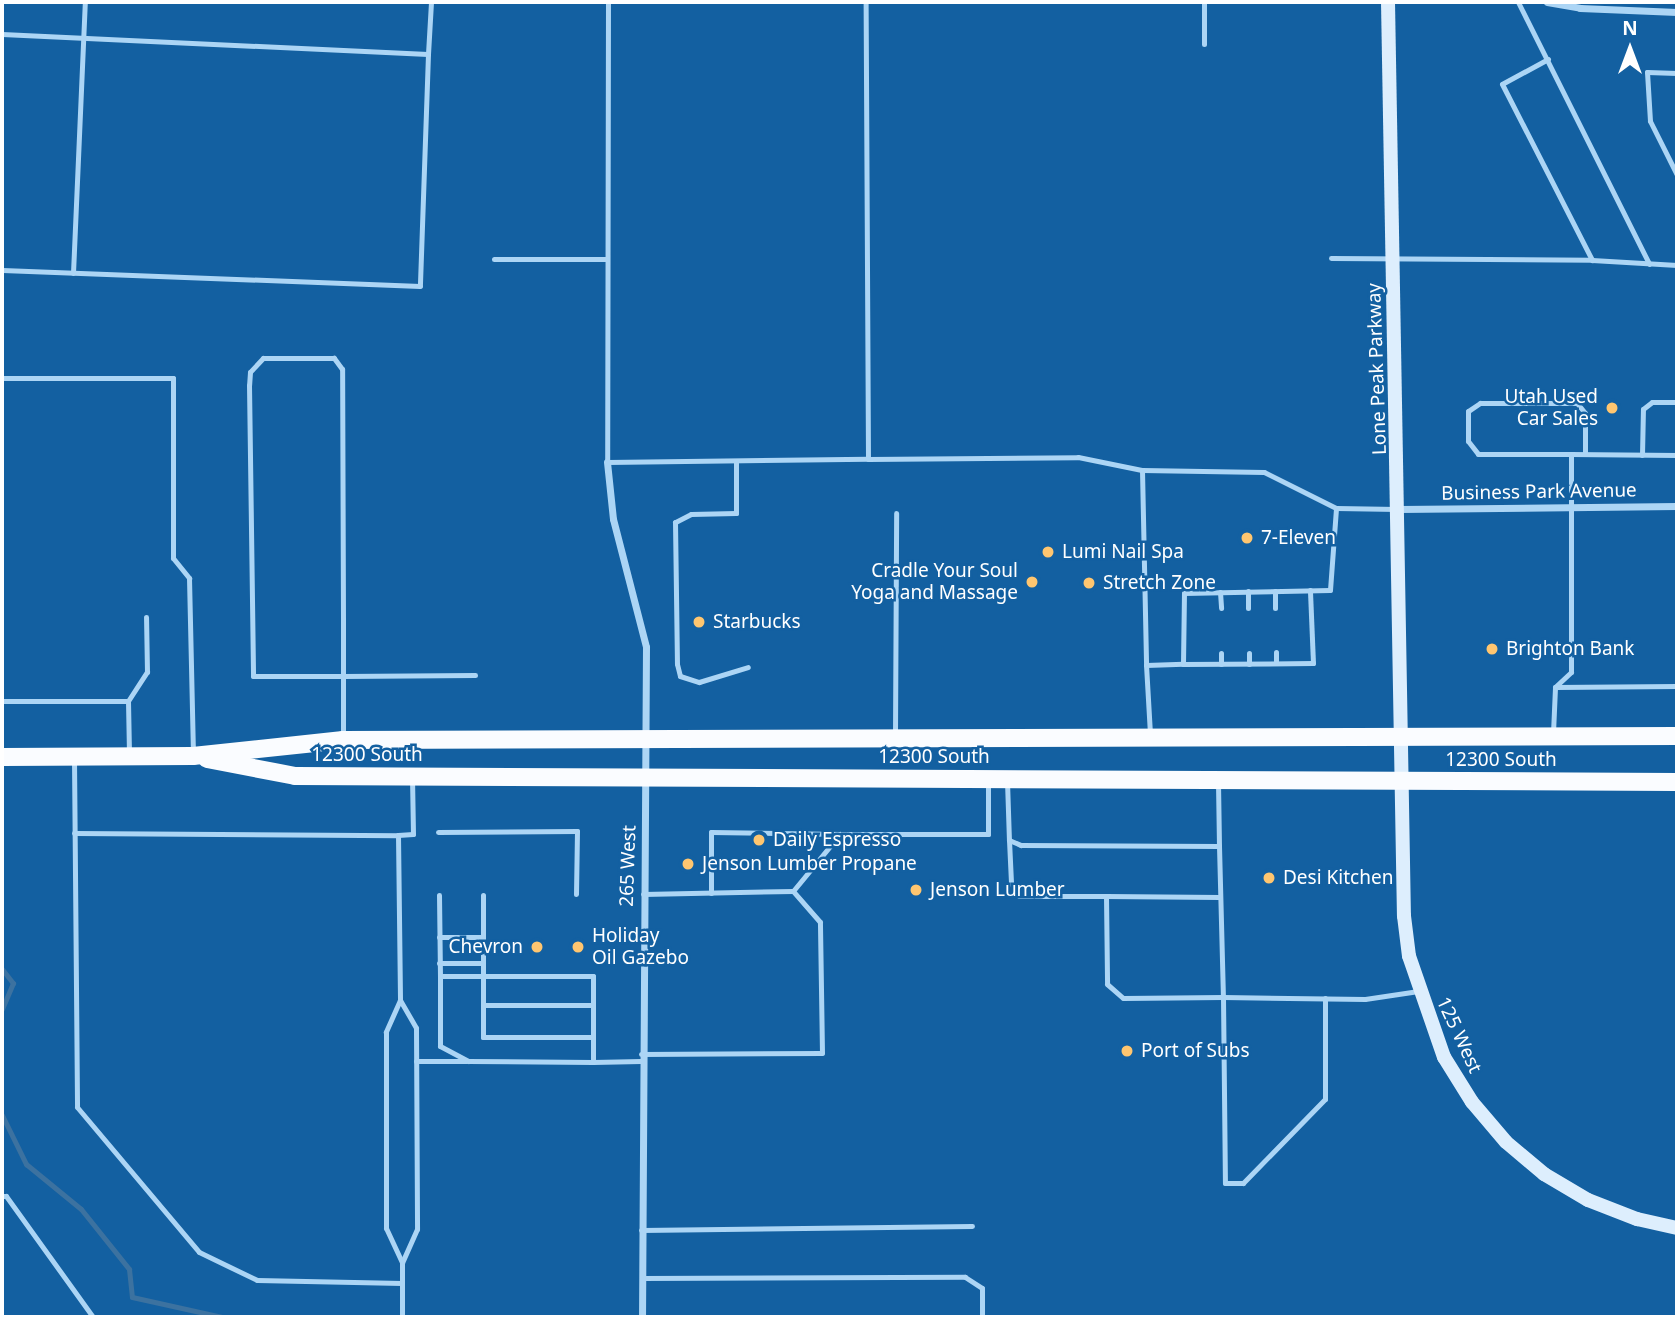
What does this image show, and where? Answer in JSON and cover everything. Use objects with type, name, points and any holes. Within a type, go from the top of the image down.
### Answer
[{"type":"main road","name":"Lone Peak Parkway","points":[[1388,2],[1404,736]]},
{"type":"main road","name":"125 West","points":[[1404,736],[1405,930],[1419,990],[1434,1035],[1457,1080],[1506,1142],[1544,1174],[1588,1200],[1637,1219],[1677,1227]]},
{"type":"main road","name":"12300 South","points":[[2,757],[193,756],[343,740],[1677,736]]},
{"type":"main road","name":"12300 South","points":[[193,756],[295,776],[1677,782]]},
{"type":"street","points":[[1547,2],[1580,8],[1677,12]]},
{"type":"street","name":"265 West","points":[[607,462],[613,519],[646,648],[641,1057],[642,1317]]},
{"type":"street","name":"Business Park Avenue","points":[[1400,509],[1677,506]]},
{"type":"lane","points":[[73,273],[85,2]]},
{"type":"lane","points":[[2,270],[420,286],[431,2]]},
{"type":"lane","points":[[608,2],[605,259],[607,462],[1078,457],[1142,470],[1264,472],[1336,508],[1400,509]]},
{"type":"lane","points":[[866,2],[868,459]]},
{"type":"lane","points":[[1204,2],[1204,44]]},
{"type":"lane","points":[[1518,2],[1649,264]]},
{"type":"lane","points":[[2,34],[428,54]]},
{"type":"lane","points":[[1548,59],[1502,85],[1592,260]]},
{"type":"lane","points":[[1677,73],[1647,72],[1650,121],[1677,175]]},
{"type":"lane","points":[[1331,258],[1592,260],[1677,265]]},
{"type":"lane","points":[[494,259],[605,259]]},
{"type":"lane","points":[[343,740],[343,676],[342,369],[334,358],[263,358],[250,372],[250,671],[253,676],[343,676],[475,675]]},
{"type":"lane","points":[[2,378],[173,378],[173,558],[189,578],[193,756]]},
{"type":"lane","points":[[1642,455],[1643,409],[1652,402],[1677,402]]},
{"type":"lane","points":[[1585,454],[1585,413],[1577,403],[1480,403],[1468,411],[1468,442],[1478,454],[1677,455]]},
{"type":"lane","points":[[1553,736],[1555,687],[1571,672],[1572,454]]},
{"type":"lane","points":[[736,461],[737,513],[691,514],[675,522],[677,664],[680,676],[699,681],[748,667]]},
{"type":"lane","points":[[1142,470],[1150,737]]},
{"type":"lane","points":[[1183,664],[1184,593],[1330,590],[1336,508]]},
{"type":"lane","points":[[895,738],[896,513]]},
{"type":"lane","points":[[1146,665],[1313,663],[1310,590]]},
{"type":"lane","points":[[1248,591],[1248,608]]},
{"type":"lane","points":[[1275,591],[1275,608]]},
{"type":"lane","points":[[1220,592],[1221,608]]},
{"type":"lane","points":[[129,756],[128,701],[146,672],[146,617]]},
{"type":"lane","points":[[1276,652],[1276,663]]},
{"type":"lane","points":[[1221,653],[1221,664]]},
{"type":"lane","points":[[1249,653],[1249,664]]},
{"type":"lane","points":[[1555,687],[1677,686]]},
{"type":"lane","points":[[2,701],[128,701]]},
{"type":"lane","points":[[74,756],[76,1107],[199,1252],[257,1280],[402,1283]]},
{"type":"lane","points":[[74,833],[413,834],[412,776]]},
{"type":"lane","points":[[711,893],[711,832],[988,834],[988,778]]},
{"type":"lane","points":[[1007,778],[1011,883],[1019,896],[1220,897]]},
{"type":"lane","points":[[1218,779],[1225,1183],[1234,1186],[1243,1183],[1325,1099],[1325,998]]},
{"type":"lane","points":[[438,832],[577,831],[576,894]]},
{"type":"lane","points":[[643,894],[793,891],[840,834]]},
{"type":"lane","points":[[398,835],[400,1000],[386,1032],[386,1228],[402,1263]]},
{"type":"lane","points":[[1009,840],[1021,845],[1219,846]]},
{"type":"lane","points":[[416,1060],[593,1062],[641,1057],[822,1053],[820,922],[793,891]]},
{"type":"lane","points":[[439,895],[440,1046],[468,1061]]},
{"type":"lane","points":[[483,895],[483,1037],[592,1037]]},
{"type":"lane","points":[[1106,896],[1107,984],[1123,998],[1365,999],[1419,990]]},
{"type":"lane","points":[[439,937],[483,937]]},
{"type":"lane","points":[[439,963],[483,963]]},
{"type":"lane","points":[[440,976],[593,976],[593,1062]]},
{"type":"lane","points":[[400,1000],[416,1028],[417,1229],[402,1263],[402,1317]]},
{"type":"lane","points":[[483,1005],[592,1005]]},
{"type":"lane","points":[[2,1190],[93,1317]]},
{"type":"lane","points":[[641,1230],[971,1226]]},
{"type":"lane","points":[[642,1278],[965,1277],[982,1288],[982,1317]]},
{"type":"waterway","points":[[2,969],[13,983],[2,1009]]},
{"type":"waterway","points":[[2,1115],[26,1164],[81,1209],[129,1269],[132,1297],[222,1317]]},
{"type":"place","name":"Utah Used Car Sales","points":[[1612,408]]},
{"type":"place","name":"7-Eleven","points":[[1247,538]]},
{"type":"place","name":"Lumi Nail Spa","points":[[1048,552]]},
{"type":"place","name":"Cradle Your Soul Yoga and Massage","points":[[1032,582]]},
{"type":"place","name":"Stretch Zone","points":[[1089,583]]},
{"type":"place","name":"Starbucks","points":[[699,622]]},
{"type":"place","name":"Brighton Bank","points":[[1492,649]]},
{"type":"place","name":"Daily Espresso","points":[[759,840]]},
{"type":"place","name":"Jenson Lumber Propane","points":[[688,864]]},
{"type":"place","name":"Desi Kitchen","points":[[1269,878]]},
{"type":"place","name":"Jenson Lumber","points":[[916,890]]},
{"type":"place","name":"Chevron","points":[[537,947]]},
{"type":"place","name":"Holiday Oil Gazebo","points":[[578,947]]},
{"type":"place","name":"Port of Subs","points":[[1127,1051]]}]
